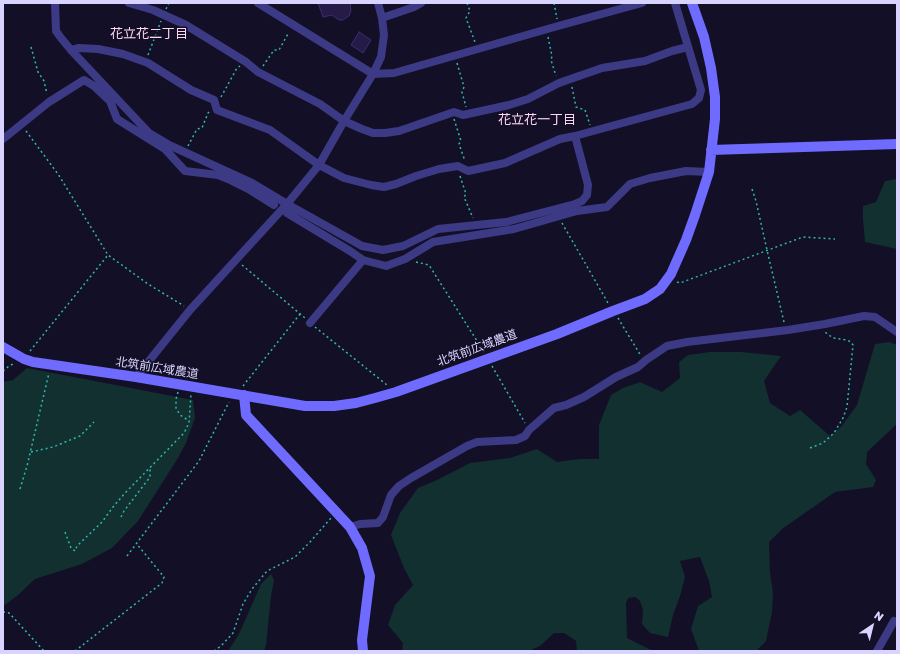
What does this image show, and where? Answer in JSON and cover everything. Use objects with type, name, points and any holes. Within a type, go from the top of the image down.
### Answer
[{"type":"street","points":[[55,3],[56,30],[71,50],[150,133],[169,145],[252,183],[286,204],[362,246],[383,250],[403,246],[438,229],[506,222],[582,201],[587,194],[588,185],[575,136]]},
{"type":"street","points":[[129,3],[164,14],[246,62],[258,72],[320,104],[344,121],[373,133],[399,131],[454,112],[463,115],[508,105],[528,98],[558,83],[602,68],[645,61],[688,47]]},
{"type":"street","points":[[258,3],[374,74],[394,73],[642,3]]},
{"type":"street","points":[[136,377],[190,310],[286,204],[319,165],[344,121],[374,74],[380,57],[384,35],[378,3]]},
{"type":"street","points":[[382,18],[414,7],[421,3]]},
{"type":"street","points":[[71,50],[79,48],[98,49],[123,54],[145,62],[191,90],[214,100],[217,110],[270,130],[319,165],[344,178],[384,187],[439,169],[458,166],[468,171],[505,163],[560,139],[692,104],[699,98],[701,90],[675,3]]},
{"type":"street","name":"北筑前広域農道","points":[[3,347],[24,359],[33,362],[192,386],[305,406],[334,406],[356,403],[396,392],[557,334],[645,299],[660,289],[671,274],[686,240],[709,172],[715,119],[715,97],[711,68],[704,37],[692,3]]},
{"type":"street","points":[[3,140],[49,102],[84,80],[94,86],[110,101],[117,119],[165,149],[185,171],[218,175],[250,190],[274,205]]},
{"type":"street","points":[[711,150],[897,144]]},
{"type":"street","points":[[288,213],[363,260],[386,266],[405,258],[434,242],[514,229],[577,211],[607,207],[630,184],[650,178],[686,172],[709,172]]},
{"type":"street","points":[[409,243],[416,252]]},
{"type":"street","points":[[310,323],[363,260]]},
{"type":"street","points":[[350,527],[360,524],[378,523],[383,517],[391,495],[399,486],[467,446],[477,442],[516,440],[525,436],[529,430],[554,408],[566,405],[584,397],[616,377],[638,367],[667,346],[687,342],[822,325],[864,316],[875,317],[897,332]]},
{"type":"street","points":[[239,394],[246,415],[350,527],[362,548],[370,576],[362,640],[363,651]]},
{"type":"street","points":[[877,651],[894,621]]},
{"type":"path","points":[[467,3],[470,11],[466,18],[478,49]]},
{"type":"path","points":[[554,3],[558,26]]},
{"type":"path","points":[[145,62],[164,14]]},
{"type":"path","points":[[258,72],[274,50],[279,50],[294,25]]},
{"type":"path","points":[[546,29],[552,56],[551,60],[558,83]]},
{"type":"path","points":[[31,47],[38,72],[44,82],[49,102]]},
{"type":"path","points":[[455,56],[464,87],[462,92],[466,106],[463,115]]},
{"type":"path","points":[[570,79],[576,107],[585,110],[593,131]]},
{"type":"path","points":[[454,112],[454,122],[461,141],[459,144],[468,171]]},
{"type":"path","points":[[21,125],[58,174],[108,255],[148,284],[190,310]]},
{"type":"path","points":[[458,166],[466,194],[464,197],[476,226]]},
{"type":"path","points":[[752,189],[786,330]]},
{"type":"path","points":[[558,216],[644,362]]},
{"type":"path","points":[[667,279],[680,283],[803,237],[835,239]]},
{"type":"path","points":[[3,371],[9,366],[24,359],[108,255]]},
{"type":"path","points":[[405,258],[429,265],[487,358],[529,430]]},
{"type":"path","points":[[126,556],[199,461],[239,394],[240,389],[300,314]]},
{"type":"path","points":[[810,448],[823,443],[834,433],[843,418],[847,407],[853,345],[852,342],[847,340],[833,338],[825,332],[822,325]]},
{"type":"path","points":[[20,489],[31,452],[51,365]]},
{"type":"path","points":[[179,384],[176,408],[180,415],[189,421]]},
{"type":"path","points":[[65,532],[71,548],[74,550],[102,522],[117,502],[184,433],[189,421],[192,386]]},
{"type":"path","points":[[31,452],[53,447],[80,436],[94,422]]},
{"type":"path","points":[[121,517],[150,477],[150,467]]},
{"type":"path","points":[[214,651],[222,646],[233,633],[244,604],[252,589],[267,571],[295,557],[326,524],[335,511]]},
{"type":"path","points":[[75,651],[162,583],[164,577],[136,543]]},
{"type":"path","points":[[3,612],[9,613],[44,651]]},
{"type":"green space","points":[[897,179],[897,249],[865,242],[863,206],[876,202],[885,181]]},
{"type":"green space","points":[[889,342],[897,345],[897,424],[867,452],[866,464],[876,480],[873,487],[835,492],[782,529],[769,542],[770,572],[773,593],[772,612],[766,641],[756,651],[699,651],[691,629],[698,606],[712,597],[709,581],[700,557],[680,561],[685,577],[668,637],[650,633],[642,624],[643,610],[640,601],[635,597],[628,598],[626,603],[627,638],[653,651],[577,651],[576,641],[564,633],[554,633],[540,646],[529,651],[402,651],[403,643],[388,625],[395,605],[413,585],[404,568],[391,535],[400,513],[418,488],[470,463],[510,458],[537,449],[557,462],[580,459],[599,459],[599,425],[611,395],[623,388],[640,382],[662,392],[680,378],[679,362],[688,355],[710,352],[741,352],[781,356],[764,381],[770,403],[790,416],[800,410],[830,436],[841,427],[857,405],[875,344]]},
{"type":"green space","points":[[27,368],[193,400],[195,418],[186,443],[178,458],[138,521],[112,548],[82,564],[35,579],[17,596],[3,606],[3,382],[13,380]]},
{"type":"green space","points":[[271,574],[274,580],[264,651],[228,651],[239,634],[261,584]]},
{"type":"building","points":[[318,3],[350,3],[351,10],[349,16],[343,20],[339,20],[332,15],[323,17]]},
{"type":"building","points":[[359,32],[371,40],[363,53],[351,45]]},
{"type":"district","name":"花立花二丁目","points":[[149,34]]},
{"type":"district","name":"花立花一丁目","points":[[537,120]]}]
